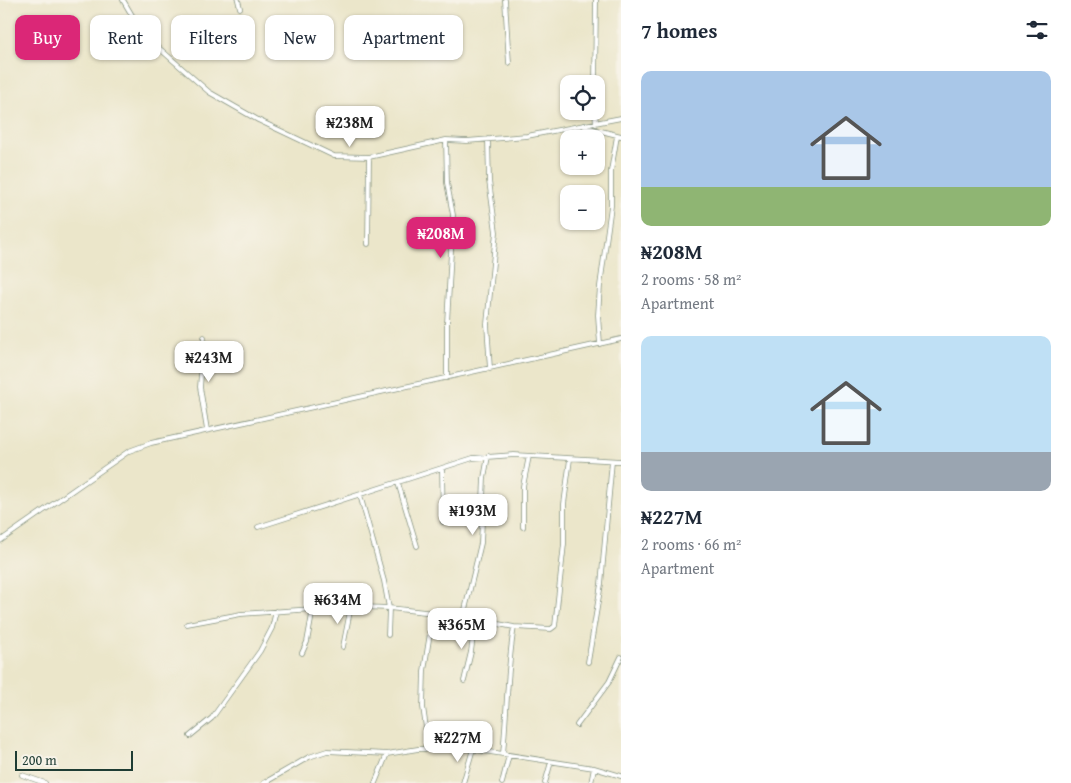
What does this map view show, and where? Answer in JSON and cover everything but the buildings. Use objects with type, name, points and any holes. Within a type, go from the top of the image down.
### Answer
[{"type":"street","points":[[123,0],[133,18],[151,41],[209,92],[324,153],[342,157],[369,157],[446,140],[488,139],[583,127],[621,118]]},
{"type":"street","points":[[238,0],[240,8]]},
{"type":"street","points":[[504,0],[509,63]]},
{"type":"street","points":[[595,75],[596,0]]},
{"type":"street","points":[[596,120],[596,124]]},
{"type":"street","points":[[583,127],[619,136],[611,172],[611,206],[600,286],[598,315],[600,344]]},
{"type":"street","points":[[488,139],[489,181],[496,232],[487,324],[490,369]]},
{"type":"street","points":[[446,140],[447,183],[453,215],[447,323],[448,378]]},
{"type":"street","points":[[368,244],[369,157]]},
{"type":"street","points":[[204,337],[200,387],[207,430]]},
{"type":"street","points":[[0,541],[130,451],[150,443],[621,339]]},
{"type":"street","points":[[463,618],[481,543],[484,522],[482,500],[488,456]]},
{"type":"street","points":[[523,527],[523,486],[530,456]]},
{"type":"street","points":[[258,527],[473,458],[530,456],[621,461]]},
{"type":"street","points":[[187,624],[241,614],[351,606],[389,608],[475,621],[483,620],[514,627],[551,629],[555,626],[564,544],[564,504],[570,459]]},
{"type":"street","points":[[588,662],[601,584],[612,460]]},
{"type":"street","points":[[442,468],[443,522]]},
{"type":"street","points":[[398,483],[417,546]]},
{"type":"street","points":[[360,495],[379,558],[389,608],[388,635]]},
{"type":"street","points":[[343,647],[351,606]]},
{"type":"street","points":[[302,653],[307,642],[312,609]]},
{"type":"street","points":[[190,736],[212,718],[260,651],[272,628],[276,611]]},
{"type":"street","points":[[430,749],[423,706],[424,671],[433,614]]},
{"type":"street","points":[[464,681],[471,652],[475,621]]},
{"type":"street","points":[[502,754],[508,704],[508,665],[514,627]]},
{"type":"street","points":[[577,724],[609,682],[621,658]]},
{"type":"street","points":[[264,783],[309,758],[327,751],[387,754],[430,749],[473,749],[594,768],[621,776]]},
{"type":"street","points":[[463,783],[473,749]]},
{"type":"street","points":[[375,783],[387,754]]},
{"type":"street","points":[[502,783],[509,755]]},
{"type":"street","points":[[545,783],[551,762]]},
{"type":"street","points":[[591,783],[594,768]]},
{"type":"street","points":[[22,775],[45,783]]}]
